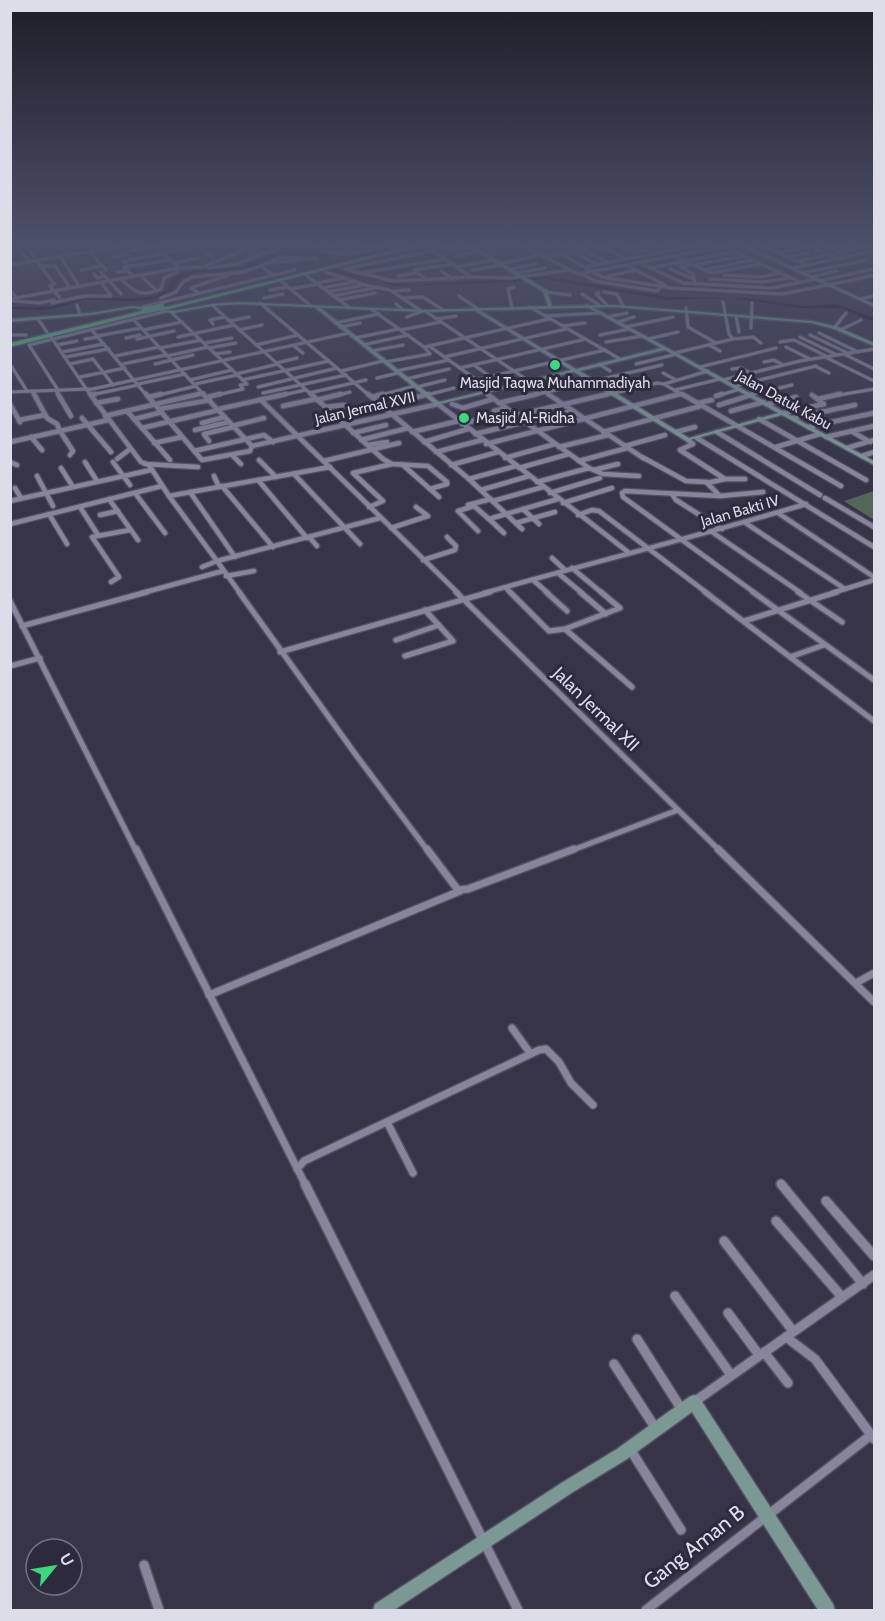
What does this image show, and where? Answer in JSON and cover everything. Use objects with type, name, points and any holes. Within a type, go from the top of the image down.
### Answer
[{"type":"highway","points":[[10,344],[106,319]]},
{"type":"main road","points":[[10,321],[42,319]]},
{"type":"main road","points":[[771,319],[812,322],[837,329],[874,347]]},
{"type":"street","points":[[38,319],[47,332]]},
{"type":"street","points":[[71,416],[28,345],[133,319],[252,446]]},
{"type":"street","points":[[135,419],[243,388],[240,385],[247,384],[178,319]]},
{"type":"street","points":[[213,324],[210,320],[216,319]]},
{"type":"street","points":[[226,319],[370,449],[392,464]]},
{"type":"street","points":[[229,321],[241,319]]},
{"type":"street","points":[[279,319],[469,479],[522,529]]},
{"type":"street","points":[[330,319],[486,444],[628,552]]},
{"type":"street","points":[[338,325],[362,319]]},
{"type":"street","points":[[258,387],[293,378],[430,354],[385,319]]},
{"type":"street","points":[[437,319],[606,434],[686,481],[745,479]]},
{"type":"street","points":[[493,319],[688,440],[693,444],[680,450],[725,479]]},
{"type":"street","points":[[424,347],[549,319],[620,359]]},
{"type":"street","name":"Jalan Datuk Kabu","points":[[612,319],[874,462]]},
{"type":"street","points":[[618,322],[629,319]]},
{"type":"street","points":[[600,335],[658,319]]},
{"type":"street","points":[[674,319],[674,323]]},
{"type":"street","points":[[687,319],[689,329],[716,343]]},
{"type":"street","points":[[727,319],[729,334],[733,339]]},
{"type":"street","points":[[736,319],[739,332]]},
{"type":"street","points":[[751,319],[751,328]]},
{"type":"street","points":[[837,329],[843,319]]},
{"type":"street","points":[[837,329],[861,320]]},
{"type":"street","points":[[85,339],[182,322]]},
{"type":"street","points":[[355,338],[442,322]]},
{"type":"street","points":[[338,325],[360,323]]},
{"type":"street","points":[[444,357],[585,323]]},
{"type":"street","points":[[239,330],[262,325]]},
{"type":"street","points":[[178,337],[234,326]]},
{"type":"street","points":[[92,329],[194,451],[265,435],[273,442]]},
{"type":"street","points":[[126,338],[174,331]]},
{"type":"street","points":[[606,342],[649,331]]},
{"type":"street","points":[[648,339],[678,332]]},
{"type":"street","points":[[91,395],[181,370],[349,333]]},
{"type":"street","points":[[748,333],[766,351]]},
{"type":"street","points":[[819,333],[858,352]]},
{"type":"street","points":[[10,335],[26,335]]},
{"type":"street","points":[[136,339],[148,335]]},
{"type":"street","points":[[256,345],[298,335]]},
{"type":"street","points":[[363,345],[408,335]]},
{"type":"street","points":[[810,335],[874,369]]},
{"type":"street","points":[[636,364],[733,339],[753,337]]},
{"type":"street","points":[[800,337],[839,356]]},
{"type":"street","points":[[52,338],[106,418],[130,450],[151,470],[280,652],[450,882],[460,891]]},
{"type":"street","points":[[80,377],[232,338]]},
{"type":"street","points":[[325,339],[332,343]]},
{"type":"street","points":[[460,368],[586,339]]},
{"type":"street","points":[[780,342],[794,340],[874,381]]},
{"type":"street","points":[[57,345],[77,341]]},
{"type":"street","points":[[115,356],[159,348],[236,343]]},
{"type":"street","points":[[62,352],[104,344]]},
{"type":"street","points":[[371,351],[403,345]]},
{"type":"street","points":[[708,345],[720,351]]},
{"type":"street","points":[[294,346],[303,353]]},
{"type":"street","points":[[429,346],[491,390]]},
{"type":"street","points":[[786,347],[811,359]]},
{"type":"street","points":[[675,390],[804,360],[867,351],[874,347]]},
{"type":"street","points":[[438,404],[666,348]]},
{"type":"street","points":[[700,368],[776,348]]},
{"type":"street","points":[[65,357],[109,349]]},
{"type":"street","points":[[475,380],[605,350]]},
{"type":"street","points":[[867,351],[874,354]]},
{"type":"street","points":[[215,354],[230,352]]},
{"type":"street","points":[[155,363],[193,356]]},
{"type":"street","points":[[246,356],[252,360]]},
{"type":"street","points":[[632,356],[644,362]]},
{"type":"street","points":[[148,397],[297,358]]},
{"type":"street","points":[[70,364],[93,359],[113,385]]},
{"type":"street","points":[[377,378],[449,360]]},
{"type":"street","points":[[764,362],[774,360],[784,365]]},
{"type":"street","points":[[804,360],[829,373]]},
{"type":"street","points":[[243,380],[328,361]]},
{"type":"street","points":[[10,364],[45,415],[51,422],[57,424],[73,451],[70,455]]},
{"type":"street","points":[[599,364],[610,371]]},
{"type":"street","points":[[474,365],[491,377]]},
{"type":"street","points":[[499,403],[662,365]]},
{"type":"street","points":[[716,396],[816,366]]},
{"type":"street","points":[[732,369],[740,367],[751,373]]},
{"type":"street","points":[[406,379],[448,369]]},
{"type":"street","points":[[664,384],[708,371]]},
{"type":"street","points":[[663,372],[677,380]]},
{"type":"street","points":[[188,377],[211,373]]},
{"type":"street","points":[[10,392],[88,389],[235,373]]},
{"type":"street","points":[[263,393],[346,375]]},
{"type":"street","points":[[142,428],[261,400],[366,380]]},
{"type":"street","points":[[372,397],[445,380]]},
{"type":"street","points":[[517,415],[657,382],[738,425],[841,486]]},
{"type":"street","points":[[719,405],[792,385]]},
{"type":"street","points":[[855,385],[863,389]]},
{"type":"street","points":[[165,386],[170,392]]},
{"type":"street","points":[[401,401],[454,388]]},
{"type":"street","points":[[818,399],[863,389],[874,389]]},
{"type":"street","points":[[300,396],[308,392]]},
{"type":"street","points":[[283,406],[350,392]]},
{"type":"street","points":[[484,392],[591,469],[603,474],[639,476]]},
{"type":"street","points":[[486,444],[681,394]]},
{"type":"street","points":[[688,440],[759,419],[825,404],[812,395]]},
{"type":"street","points":[[10,442],[88,425],[155,404],[207,397]]},
{"type":"street","points":[[731,411],[796,397]]},
{"type":"street","points":[[96,403],[118,399]]},
{"type":"street","points":[[448,412],[494,399]]},
{"type":"street","name":"Jalan Jermal XII","points":[[261,400],[874,1002]]},
{"type":"street","points":[[505,458],[606,434],[712,400]]},
{"type":"street","points":[[325,407],[344,405],[352,409],[379,403]]},
{"type":"street","points":[[10,404],[20,421],[45,415]]},
{"type":"street","name":"Jalan Jermal XVII","points":[[194,451],[204,461],[250,451],[252,446],[438,404]]},
{"type":"street","points":[[452,404],[463,408]]},
{"type":"street","points":[[794,418],[855,405]]},
{"type":"street","points":[[494,411],[506,408]]},
{"type":"street","points":[[127,411],[170,460]]},
{"type":"street","points":[[475,434],[573,411]]},
{"type":"street","points":[[808,427],[874,413]]},
{"type":"street","points":[[412,432],[500,414]]},
{"type":"street","points":[[82,417],[111,452]]},
{"type":"street","points":[[202,423],[225,417]]},
{"type":"street","points":[[195,430],[264,418]]},
{"type":"street","points":[[759,419],[866,480]]},
{"type":"street","points":[[209,441],[204,434],[232,425]]},
{"type":"street","points":[[353,433],[386,425]]},
{"type":"street","points":[[776,447],[823,435],[874,426]]},
{"type":"street","points":[[676,432],[695,427]]},
{"type":"street","points":[[361,440],[408,428]]},
{"type":"street","points":[[424,442],[468,429]]},
{"type":"street","points":[[850,431],[872,441]]},
{"type":"street","points":[[717,432],[874,527]]},
{"type":"street","points":[[579,461],[665,435]]},
{"type":"street","points":[[154,443],[182,437]]},
{"type":"street","points":[[31,438],[42,450]]},
{"type":"street","points":[[697,438],[874,547]]},
{"type":"street","points":[[436,452],[482,440]]},
{"type":"street","points":[[848,448],[872,441]]},
{"type":"street","points":[[169,496],[294,474],[387,442]]},
{"type":"street","points":[[370,449],[399,443]]},
{"type":"street","points":[[370,449],[389,451]]},
{"type":"street","points":[[130,450],[115,461],[130,485]]},
{"type":"street","points":[[862,456],[874,452]]},
{"type":"street","points":[[451,465],[498,453]]},
{"type":"street","points":[[469,479],[569,454]]},
{"type":"street","points":[[232,455],[241,464]]},
{"type":"street","points":[[259,460],[276,477]]},
{"type":"street","points":[[10,462],[17,465]]},
{"type":"street","points":[[85,462],[97,481]]},
{"type":"street","points":[[145,464],[198,467]]},
{"type":"street","points":[[369,507],[386,503],[353,474],[392,464],[428,466],[447,482],[429,489]]},
{"type":"street","points":[[402,464],[439,497]]},
{"type":"street","points":[[537,482],[618,464]]},
{"type":"street","points":[[61,468],[73,486]]},
{"type":"street","points":[[10,501],[151,470]]},
{"type":"street","points":[[294,474],[360,544]]},
{"type":"street","points":[[37,476],[53,506]]},
{"type":"street","points":[[214,476],[273,547]]},
{"type":"street","points":[[481,490],[529,476]]},
{"type":"street","points":[[550,493],[600,478]]},
{"type":"street","points":[[258,480],[317,546]]},
{"type":"street","points":[[707,482],[720,496]]},
{"type":"street","points":[[10,524],[162,486]]},
{"type":"street","points":[[467,505],[543,487]]},
{"type":"street","points":[[15,488],[21,498]]},
{"type":"street","points":[[489,519],[612,488]]},
{"type":"street","points":[[135,492],[165,533]]},
{"type":"street","points":[[190,492],[235,557]]},
{"type":"street","points":[[763,492],[720,496],[622,493],[628,502],[874,680]]},
{"type":"street","points":[[672,494],[674,498],[722,529]]},
{"type":"street","points":[[109,499],[138,540]]},
{"type":"street","name":"Jalan Bakti IV","points":[[280,652],[628,552],[681,541],[806,504]]},
{"type":"street","points":[[478,531],[458,511],[474,506],[504,533]]},
{"type":"street","points":[[80,507],[98,535]]},
{"type":"street","points":[[391,528],[428,516],[416,507]]},
{"type":"street","points":[[523,509],[539,524]]},
{"type":"street","points":[[578,514],[596,510],[874,721]]},
{"type":"street","points":[[100,515],[117,511]]},
{"type":"street","points":[[516,523],[555,512]]},
{"type":"street","points":[[778,513],[874,578]]},
{"type":"street","points":[[49,514],[67,543]]},
{"type":"street","points":[[202,567],[217,561],[380,518]]},
{"type":"street","points":[[744,522],[845,589]]},
{"type":"street","points":[[111,582],[119,577],[92,537],[130,530]]},
{"type":"street","points":[[712,532],[811,598],[842,622]]},
{"type":"street","points":[[423,560],[455,550],[456,546],[447,537]]},
{"type":"street","points":[[552,558],[565,570]]},
{"type":"street","points":[[506,588],[549,631],[565,629],[621,608],[572,568]]},
{"type":"street","points":[[22,626],[225,573],[254,571]]},
{"type":"street","points":[[558,573],[606,614]]},
{"type":"street","points":[[744,621],[874,578]]},
{"type":"street","points":[[533,580],[567,611]]},
{"type":"street","points":[[10,602],[463,1496],[518,1611]]},
{"type":"street","points":[[405,656],[453,641],[425,610]]},
{"type":"street","points":[[396,640],[439,625]]},
{"type":"street","points":[[565,629],[632,687]]},
{"type":"street","points":[[790,657],[824,645]]},
{"type":"street","points":[[10,666],[39,658]]},
{"type":"street","points":[[209,995],[460,891],[678,810]]},
{"type":"street","points":[[856,983],[874,973]]},
{"type":"street","points":[[512,1028],[530,1053]]},
{"type":"street","points":[[297,1169],[304,1161],[530,1053],[546,1049],[553,1054],[571,1083],[593,1105]]},
{"type":"street","points":[[387,1122],[413,1173]]},
{"type":"street","points":[[781,1184],[863,1284]]},
{"type":"street","points":[[826,1201],[874,1256]]},
{"type":"street","points":[[776,1221],[842,1297]]},
{"type":"street","points":[[724,1241],[789,1334],[815,1359],[873,1437]]},
{"type":"street","points":[[381,1611],[630,1448],[874,1275]]},
{"type":"street","points":[[675,1296],[731,1375]]},
{"type":"street","points":[[728,1313],[788,1383]]},
{"type":"street","points":[[638,1338],[767,1514],[827,1611]]},
{"type":"street","points":[[614,1364],[656,1430]]},
{"type":"street","name":"Gang Aman B","points":[[646,1611],[767,1514],[873,1437]]},
{"type":"street","points":[[630,1448],[681,1530]]},
{"type":"street","points":[[144,1565],[159,1611]]},
{"type":"green space","points":[[874,491],[874,520],[844,501]]},
{"type":"place","name":"Masjid Taqwa Muhammadiyah","points":[[555,365]]},
{"type":"place","name":"Masjid Al-Ridha","points":[[464,418]]}]
